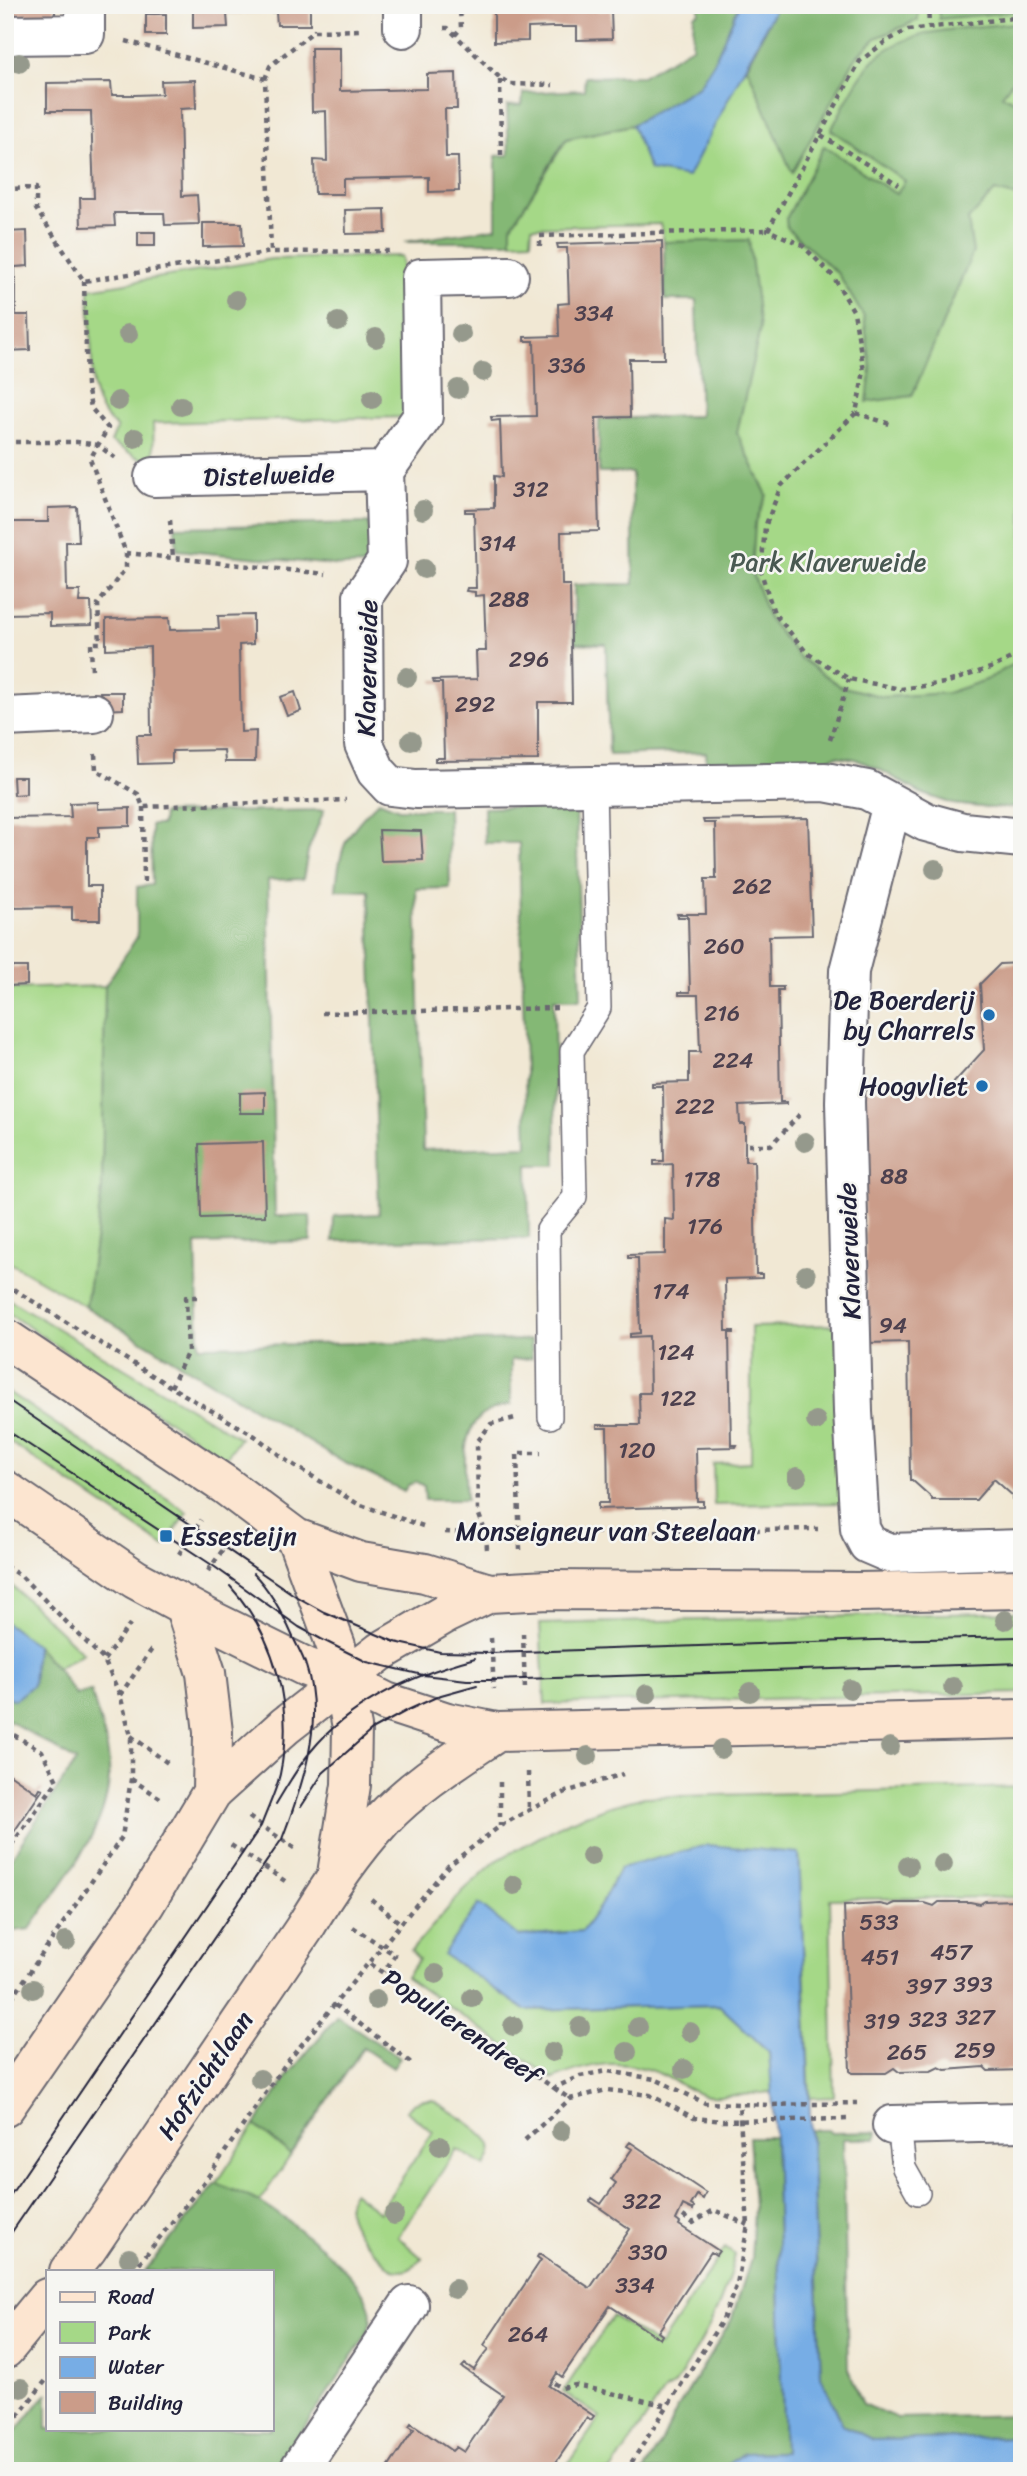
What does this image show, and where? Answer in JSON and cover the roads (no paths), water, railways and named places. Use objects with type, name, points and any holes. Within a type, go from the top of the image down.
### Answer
[{"type":"main road","name":"Monseigneur van Steelaan","points":[[5,1338],[225,1485],[296,1538],[361,1562],[425,1573],[505,1592],[1022,1589]]},
{"type":"main road","points":[[5,1490],[169,1598],[306,1667],[344,1681],[386,1702],[447,1722],[512,1732],[1022,1719]]},
{"type":"main road","points":[[296,1538],[336,1646],[352,1727],[351,1785],[328,1890]]},
{"type":"main road","name":"Monseigneur van Steelaan","points":[[204,1807],[285,1726],[395,1642],[444,1614],[505,1592]]},
{"type":"main road","points":[[5,2107],[145,1904],[204,1807],[213,1732],[206,1673],[169,1598]]},
{"type":"main road","points":[[328,1890],[383,1819],[429,1779],[512,1732]]},
{"type":"main road","name":"Hofzichtlaan","points":[[70,2270],[87,2249],[328,1890]]},
{"type":"main road","points":[[5,2349],[46,2299]]},
{"type":"street","points":[[5,35],[85,20]]},
{"type":"street","points":[[384,471],[423,416],[421,278],[509,276]]},
{"type":"street","name":"Distelweide","points":[[154,477],[384,471]]},
{"type":"street","name":"Klaverweide","points":[[384,471],[387,561],[363,596],[364,744],[376,771],[390,786],[416,789],[825,782],[867,790],[926,822],[963,832],[1022,838]]},
{"type":"street","points":[[5,717],[94,713]]},
{"type":"street","name":"Klaverweide","points":[[892,804],[849,971],[845,1093],[853,1412],[860,1529],[868,1544],[889,1553],[1022,1549]]},
{"type":"street","points":[[896,2125],[1022,2122]]},
{"type":"street","points":[[298,2471],[409,2305]]},
{"type":"lane","points":[[550,1417],[548,1230],[575,1197],[572,1051],[598,1008],[594,787]]},
{"type":"lane","points":[[896,2125],[904,2168],[918,2193]]},
{"type":"water","points":[[739,5],[777,5],[688,177],[650,170],[632,125],[699,86],[714,62]]},
{"type":"water","points":[[5,1622],[36,1645],[33,1685],[14,1700],[5,1695]]},
{"type":"water","points":[[707,1845],[799,1853],[821,2377],[843,2425],[873,2440],[1022,2437],[1022,2471],[720,2471],[744,2453],[784,2452],[775,2137],[769,2052],[719,2005],[525,2010],[443,1954],[479,1904],[518,1936],[582,1931],[600,1906],[620,1868]]},
{"type":"tram line","points":[[5,1398],[297,1597],[324,1612],[395,1642],[440,1652],[492,1653],[1022,1637]]},
{"type":"tram line","points":[[5,1429],[212,1565],[299,1627],[367,1662],[423,1675],[493,1680],[1022,1663]]},
{"type":"tram line","points":[[5,2242],[282,1839],[290,1819],[309,1754],[313,1710],[311,1688],[305,1662],[285,1620],[271,1595],[253,1573]]},
{"type":"tram line","points":[[5,2203],[261,1826],[274,1794],[284,1749],[285,1724],[278,1674],[259,1627],[230,1586]]},
{"type":"tram line","points":[[276,1804],[307,1756],[346,1717],[408,1681],[475,1658]]},
{"type":"tram line","points":[[301,1807],[323,1773],[373,1729],[441,1695],[477,1685]]},
{"type":"place","name":"De Boerderij by Charrels","points":[[989,1015]]},
{"type":"place","name":"Hoogvliet","points":[[982,1086]]},
{"type":"place","name":"Essesteijn","points":[[166,1536]]},
{"type":"park label","name":"Park Klaverweide","points":[[828,562]]}]
